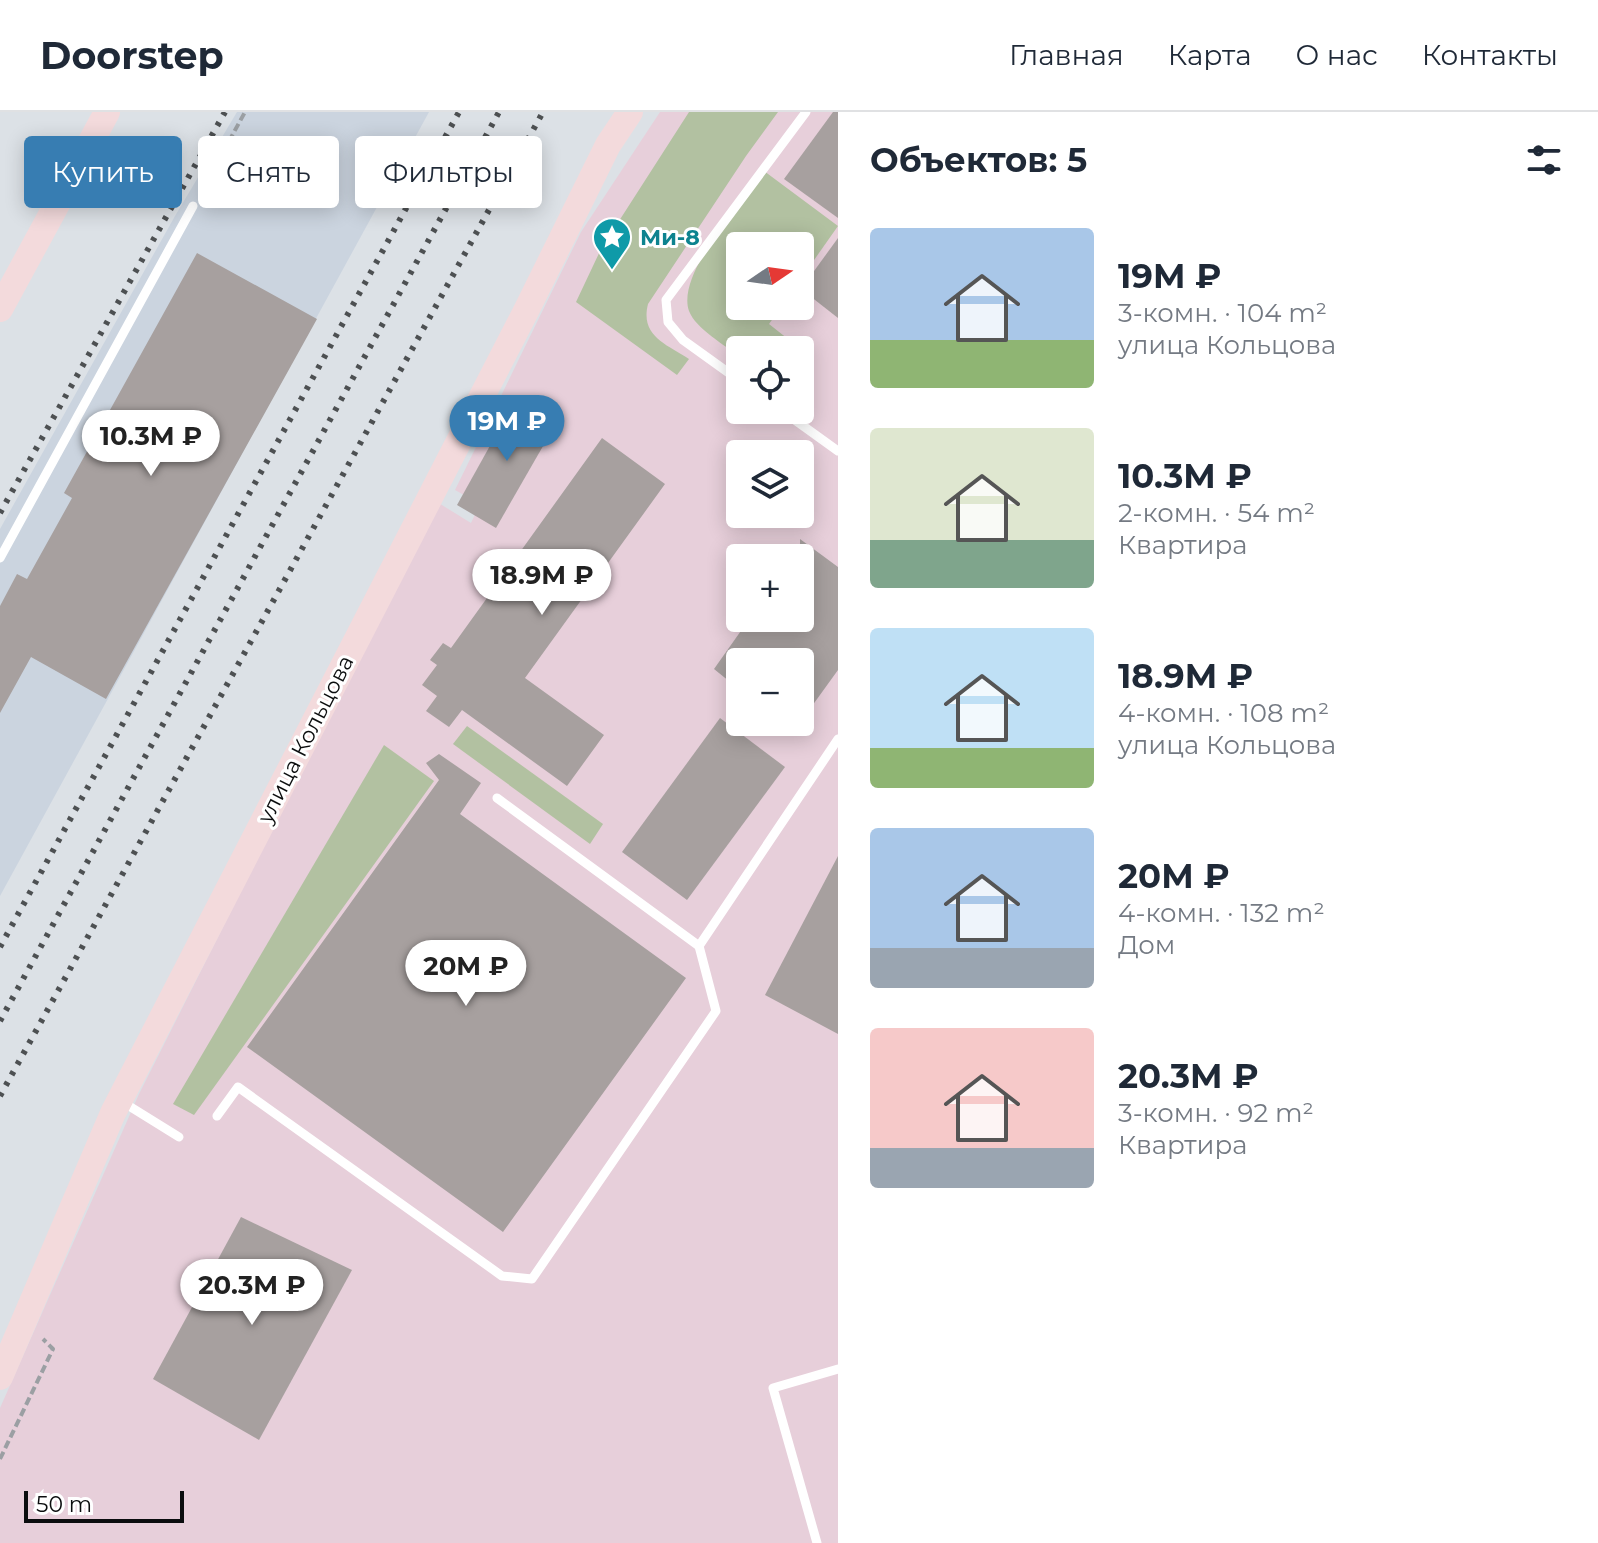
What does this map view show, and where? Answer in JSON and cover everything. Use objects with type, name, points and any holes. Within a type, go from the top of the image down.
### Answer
[{"type":"street","points":[[0,309],[107,112]]},
{"type":"street","name":"улица Кольцова","points":[[0,1377],[119,1100],[527,309],[608,145],[630,112]]},
{"type":"lane","points":[[726,371],[683,340],[668,322],[666,300],[806,112]]},
{"type":"lane","points":[[0,558],[193,206]]},
{"type":"lane","points":[[800,424],[838,451]]},
{"type":"lane","points":[[699,946],[838,739]]},
{"type":"lane","points":[[217,1116],[238,1087],[502,1276],[532,1279],[716,1011],[699,946],[497,798]]},
{"type":"lane","points":[[119,1100],[179,1137]]},
{"type":"lane","points":[[817,1543],[773,1388],[838,1369]]},
{"type":"path","points":[[193,206],[245,112]]},
{"type":"shaded area","points":[[237,112],[429,112],[416,136],[355,136],[355,208],[376,208],[0,896],[0,529],[198,177],[198,208],[339,208],[339,136],[223,136]]},
{"type":"shaded area","points":[[660,112],[838,112],[838,1543],[0,1543],[0,1408],[139,1094],[437,502],[471,523],[480,504],[455,490],[581,232]]},
{"type":"green space","points":[[689,112],[778,112],[648,304],[651,332],[689,359],[677,375],[576,302],[601,249]]},
{"type":"green space","points":[[764,171],[838,226],[814,260],[814,232],[726,232],[726,320],[772,320],[769,324],[784,336],[726,336],[726,346],[698,324],[689,311],[692,278],[701,258]]},
{"type":"green space","points":[[467,726],[603,824],[590,844],[453,744]]},
{"type":"green space","points":[[384,745],[434,781],[194,1115],[173,1104]]},
{"type":"building","points":[[833,112],[838,112],[838,218],[784,179]]},
{"type":"building","points":[[838,238],[838,318],[814,299],[814,271]]},
{"type":"building","points":[[197,253],[317,319],[106,699],[31,657],[0,713],[0,606],[17,574],[27,579],[72,498],[64,493]]},
{"type":"building","points":[[516,399],[558,420],[496,528],[457,505]]},
{"type":"building","points":[[602,438],[665,484],[525,678],[604,735],[567,786],[462,710],[449,727],[426,711],[437,696],[422,685],[437,665],[430,660],[443,643],[451,648]]},
{"type":"building","points":[[814,549],[838,567],[838,670],[814,703],[814,648],[729,648],[740,632],[814,632]]},
{"type":"building","points":[[726,652],[726,679],[714,669]]},
{"type":"building","points":[[720,718],[726,723],[726,736],[744,736],[785,767],[687,900],[622,852]]},
{"type":"building","points":[[439,754],[481,783],[460,814],[686,978],[503,1232],[247,1047],[439,780],[426,763]]},
{"type":"building","points":[[838,856],[838,1034],[765,995]]},
{"type":"building","points":[[241,1217],[352,1270],[259,1440],[153,1379]]},
{"type":"railway","points":[[0,513],[225,112]]},
{"type":"railway","points":[[0,947],[459,112]]},
{"type":"railway","points":[[0,1021],[499,112]]},
{"type":"railway","points":[[0,1096],[543,112]]},
{"type":"place","name":"Ми-8","points":[[612,271]]}]
